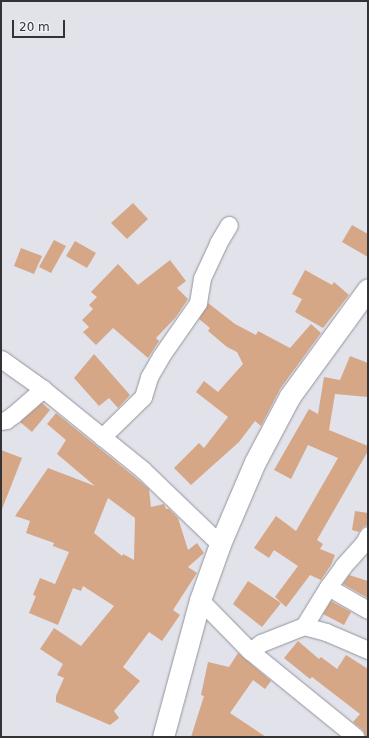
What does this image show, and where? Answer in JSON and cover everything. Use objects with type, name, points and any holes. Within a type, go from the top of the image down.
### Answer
[{"type":"street","points":[[102,437],[143,397],[149,377],[161,356],[198,303],[202,278],[218,243],[229,225]]},
{"type":"street","points":[[163,737],[200,600],[220,544],[255,462],[290,396],[366,294]]},
{"type":"street","points":[[1,359],[43,389],[143,470],[220,544]]},
{"type":"street","points":[[1,421],[6,420],[13,415],[43,389]]},
{"type":"street","points":[[250,651],[261,643],[304,626],[328,587],[343,566],[363,544],[368,535]]},
{"type":"street","points":[[328,587],[368,610]]},
{"type":"street","points":[[200,600],[250,651],[356,737]]},
{"type":"street","points":[[304,626],[326,632],[368,650]]},
{"type":"building","points":[[133,203],[148,219],[127,239],[111,223]]},
{"type":"building","points":[[352,225],[368,234],[368,257],[342,242]]},
{"type":"building","points":[[54,240],[66,246],[51,273],[39,267]]},
{"type":"building","points":[[75,241],[96,253],[87,268],[66,256]]},
{"type":"building","points":[[21,248],[42,256],[34,274],[14,266]]},
{"type":"building","points":[[170,260],[186,281],[177,288],[188,299],[176,317],[156,338],[159,341],[148,358],[113,328],[96,345],[83,332],[89,327],[82,320],[93,309],[89,305],[97,297],[91,292],[118,264],[138,285]]},
{"type":"building","points":[[305,270],[332,285],[334,282],[349,295],[323,328],[295,312],[302,299],[292,294]]},
{"type":"building","points":[[208,303],[235,324],[256,335],[258,331],[290,348],[311,324],[321,333],[280,389],[261,426],[255,421],[239,442],[191,485],[174,468],[199,443],[204,448],[228,417],[196,392],[204,381],[218,392],[243,364],[237,352],[227,347],[208,331],[210,328],[199,319]]},
{"type":"building","points":[[94,354],[130,395],[118,408],[109,398],[99,406],[74,378]]},
{"type":"building","points":[[350,356],[368,363],[368,397],[335,394],[329,430],[368,446],[368,451],[317,540],[323,544],[320,549],[335,555],[331,565],[321,580],[310,575],[286,607],[275,597],[298,566],[274,550],[269,558],[254,548],[276,516],[296,531],[338,458],[308,445],[291,479],[274,470],[309,409],[318,414],[324,377],[340,380]]},
{"type":"building","points":[[42,403],[50,410],[32,432],[20,422]]},
{"type":"building","points":[[56,413],[136,478],[149,489],[151,507],[164,504],[166,509],[169,509],[178,518],[188,550],[197,543],[204,553],[188,567],[197,573],[173,610],[180,615],[162,641],[149,632],[123,667],[140,681],[114,711],[119,718],[110,725],[56,702],[56,696],[64,678],[57,675],[63,664],[40,649],[54,628],[81,646],[114,606],[83,586],[81,591],[73,588],[58,625],[29,613],[36,596],[33,595],[40,578],[55,584],[69,552],[53,546],[54,543],[26,533],[30,521],[15,516],[48,468],[95,486],[57,454],[66,440],[47,424]],"holes":[[[108,498],[135,518],[134,560],[123,554],[122,556],[94,533]]]},
{"type":"building","points":[[1,450],[22,458],[2,509],[1,509]]},
{"type":"building","points":[[355,511],[368,513],[368,525],[363,527],[359,532],[352,530]]},
{"type":"building","points":[[349,575],[368,581],[368,598],[343,584]]},
{"type":"building","points":[[248,581],[281,603],[262,627],[233,604]]},
{"type":"building","points":[[331,601],[351,612],[344,625],[323,614]]},
{"type":"building","points":[[298,641],[319,659],[321,657],[337,669],[346,655],[368,669],[368,737],[366,737],[363,730],[353,722],[360,714],[312,677],[310,679],[284,658]]},
{"type":"building","points":[[238,653],[271,681],[265,689],[253,680],[230,713],[266,737],[191,737],[204,696],[201,695],[208,662],[229,667]]}]
